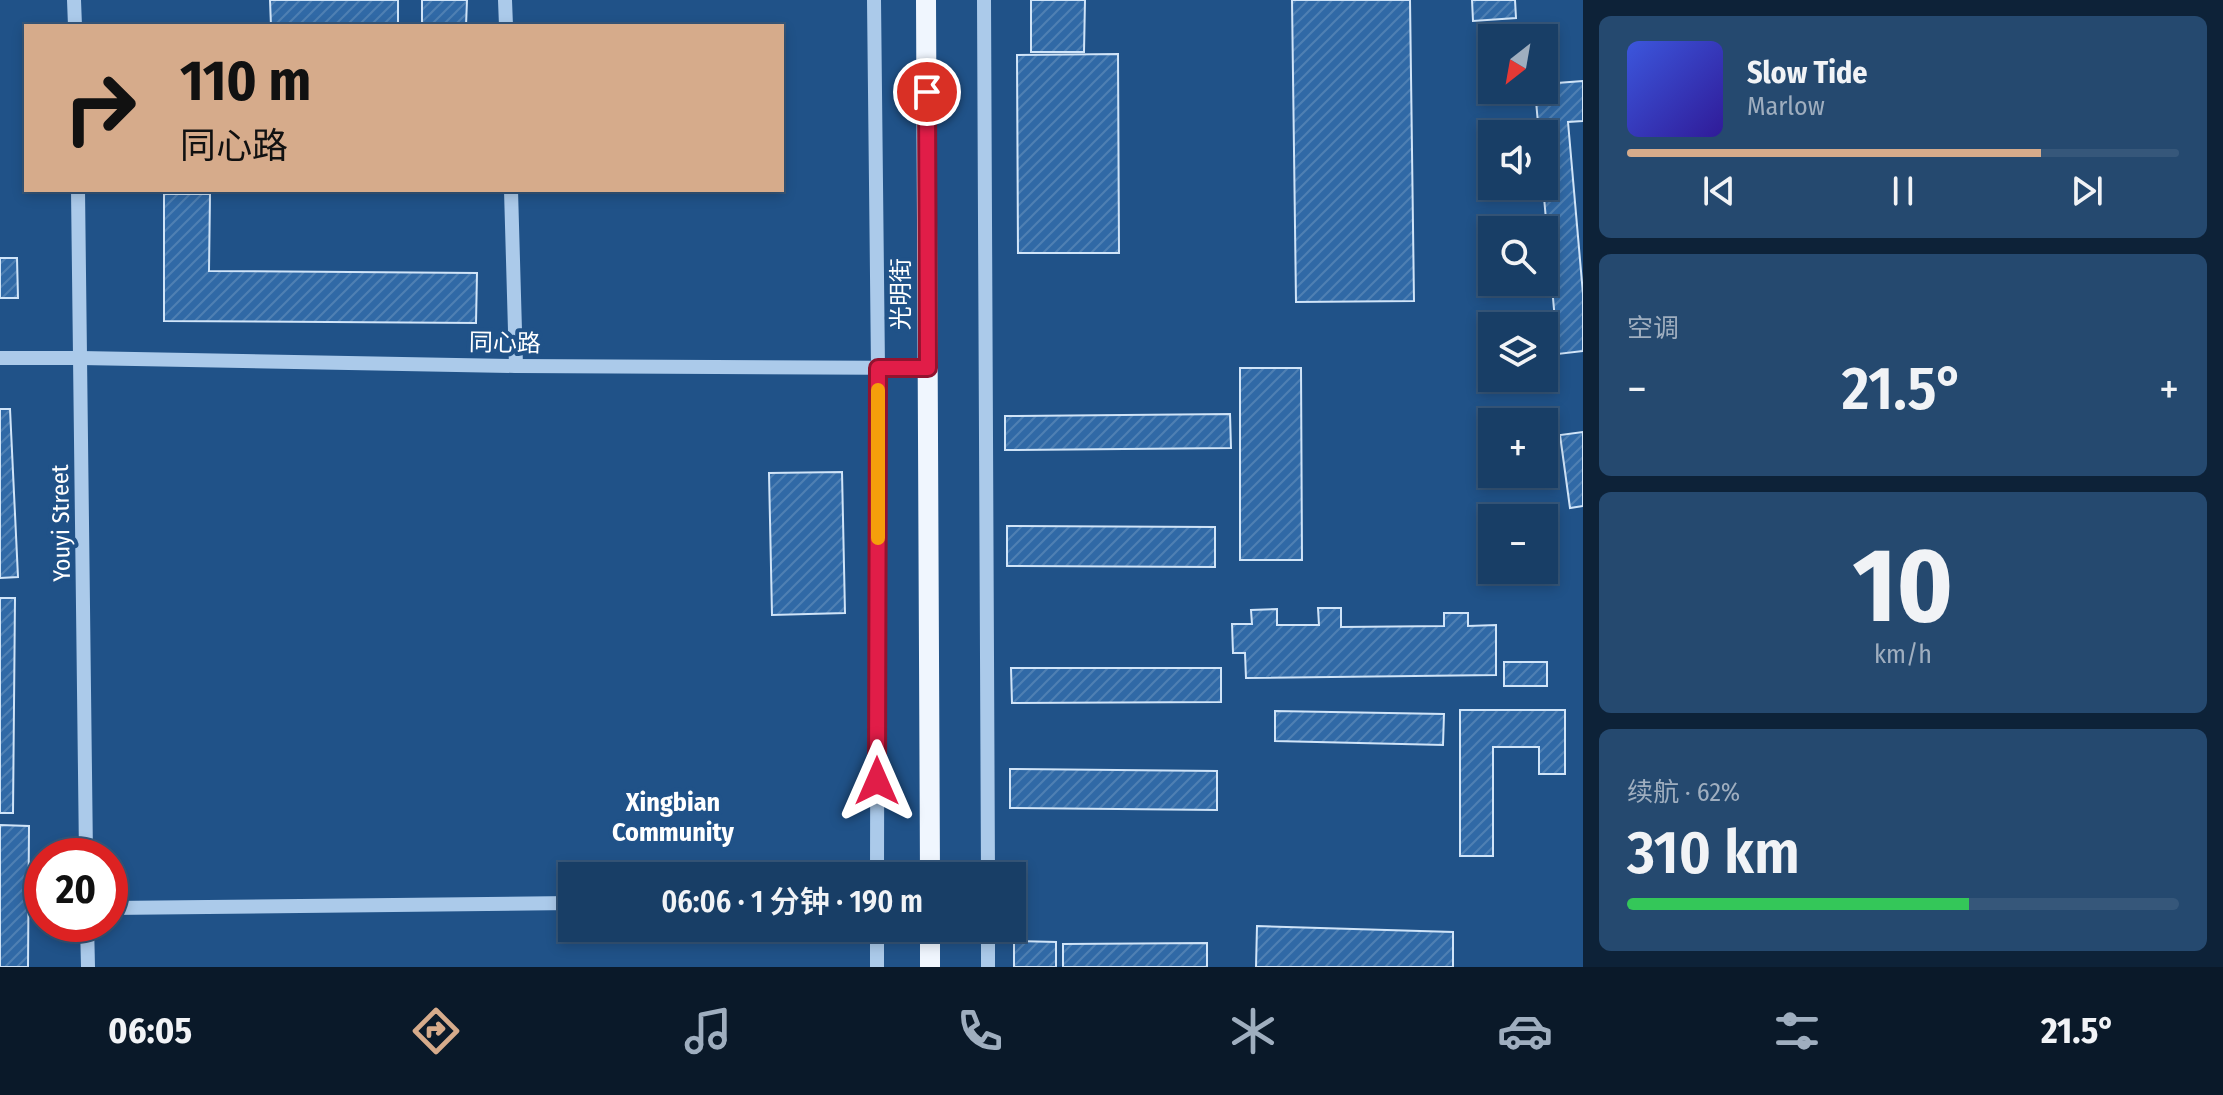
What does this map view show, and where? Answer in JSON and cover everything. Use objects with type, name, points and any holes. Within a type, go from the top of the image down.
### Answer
[{"type":"main road","name":"光明街","points":[[926,0],[930,862]]},
{"type":"main road","points":[[930,942],[930,967]]},
{"type":"street","points":[[74,0],[75,24]]},
{"type":"street","points":[[505,0],[506,24]]},
{"type":"street","points":[[874,0],[878,368],[877,862]]},
{"type":"street","points":[[984,0],[988,862]]},
{"type":"street","name":"Youyi Street","points":[[78,192],[86,838]]},
{"type":"street","points":[[511,192],[516,366]]},
{"type":"street","name":"同心路","points":[[0,358],[516,366],[928,368]]},
{"type":"street","points":[[128,908],[558,903]]},
{"type":"street","points":[[87,942],[88,967]]},
{"type":"street","points":[[877,942],[877,967]]},
{"type":"street","points":[[988,942],[988,967]]},
{"type":"building","points":[[270,0],[398,0],[398,24],[271,24]]},
{"type":"building","points":[[422,0],[467,0],[466,24],[422,24]]},
{"type":"building","points":[[1031,0],[1085,0],[1084,52],[1031,52]]},
{"type":"building","points":[[1292,0],[1410,0],[1414,301],[1296,302]]},
{"type":"building","points":[[1472,0],[1515,0],[1516,18],[1473,21]]},
{"type":"building","points":[[1118,54],[1119,253],[1018,253],[1017,55]]},
{"type":"building","points":[[1583,81],[1583,121],[1568,122],[1583,294],[1583,351],[1558,354],[1558,312],[1554,312],[1553,296],[1558,296],[1558,216],[1546,216],[1544,200],[1558,200],[1558,120],[1538,120],[1536,104],[1558,104],[1558,83]]},
{"type":"building","points":[[164,194],[210,194],[209,271],[477,273],[476,323],[164,321]]},
{"type":"building","points":[[0,258],[17,258],[18,298],[0,298]]},
{"type":"building","points":[[1240,368],[1301,368],[1302,560],[1240,560]]},
{"type":"building","points":[[0,409],[10,409],[18,577],[0,578]]},
{"type":"building","points":[[1230,414],[1231,448],[1005,450],[1005,416]]},
{"type":"building","points":[[1583,432],[1583,506],[1570,508],[1560,435]]},
{"type":"building","points":[[842,472],[845,613],[772,615],[769,473]]},
{"type":"building","points":[[1007,526],[1215,527],[1215,567],[1007,566]]},
{"type":"building","points":[[0,598],[15,598],[13,813],[0,813]]},
{"type":"building","points":[[1318,608],[1341,608],[1341,627],[1444,626],[1444,613],[1468,613],[1468,626],[1496,625],[1496,675],[1246,678],[1245,653],[1233,653],[1232,624],[1252,624],[1251,610],[1277,609],[1277,625],[1319,625]]},
{"type":"building","points":[[1504,662],[1547,662],[1547,686],[1504,686]]},
{"type":"building","points":[[1011,668],[1221,668],[1221,702],[1012,703]]},
{"type":"building","points":[[1460,710],[1565,710],[1565,774],[1539,774],[1539,747],[1493,747],[1493,856],[1460,856]]},
{"type":"building","points":[[1275,711],[1444,714],[1443,745],[1275,741]]},
{"type":"building","points":[[1010,769],[1217,771],[1217,810],[1010,808]]},
{"type":"building","points":[[0,825],[29,826],[29,838],[24,838],[24,942],[28,942],[28,967],[0,967]]},
{"type":"building","points":[[1257,926],[1453,932],[1453,967],[1256,967]]},
{"type":"building","points":[[1014,942],[1056,942],[1056,967],[1014,967]]},
{"type":"building","points":[[1207,943],[1207,967],[1063,967],[1063,944]]},
{"type":"slow traffic","points":[[878,390],[878,538]]},
{"type":"district","name":"Xingbian Community","points":[[673,817]]},
{"type":"route","points":[[877,781],[878,368],[928,368],[927,92]]}]
